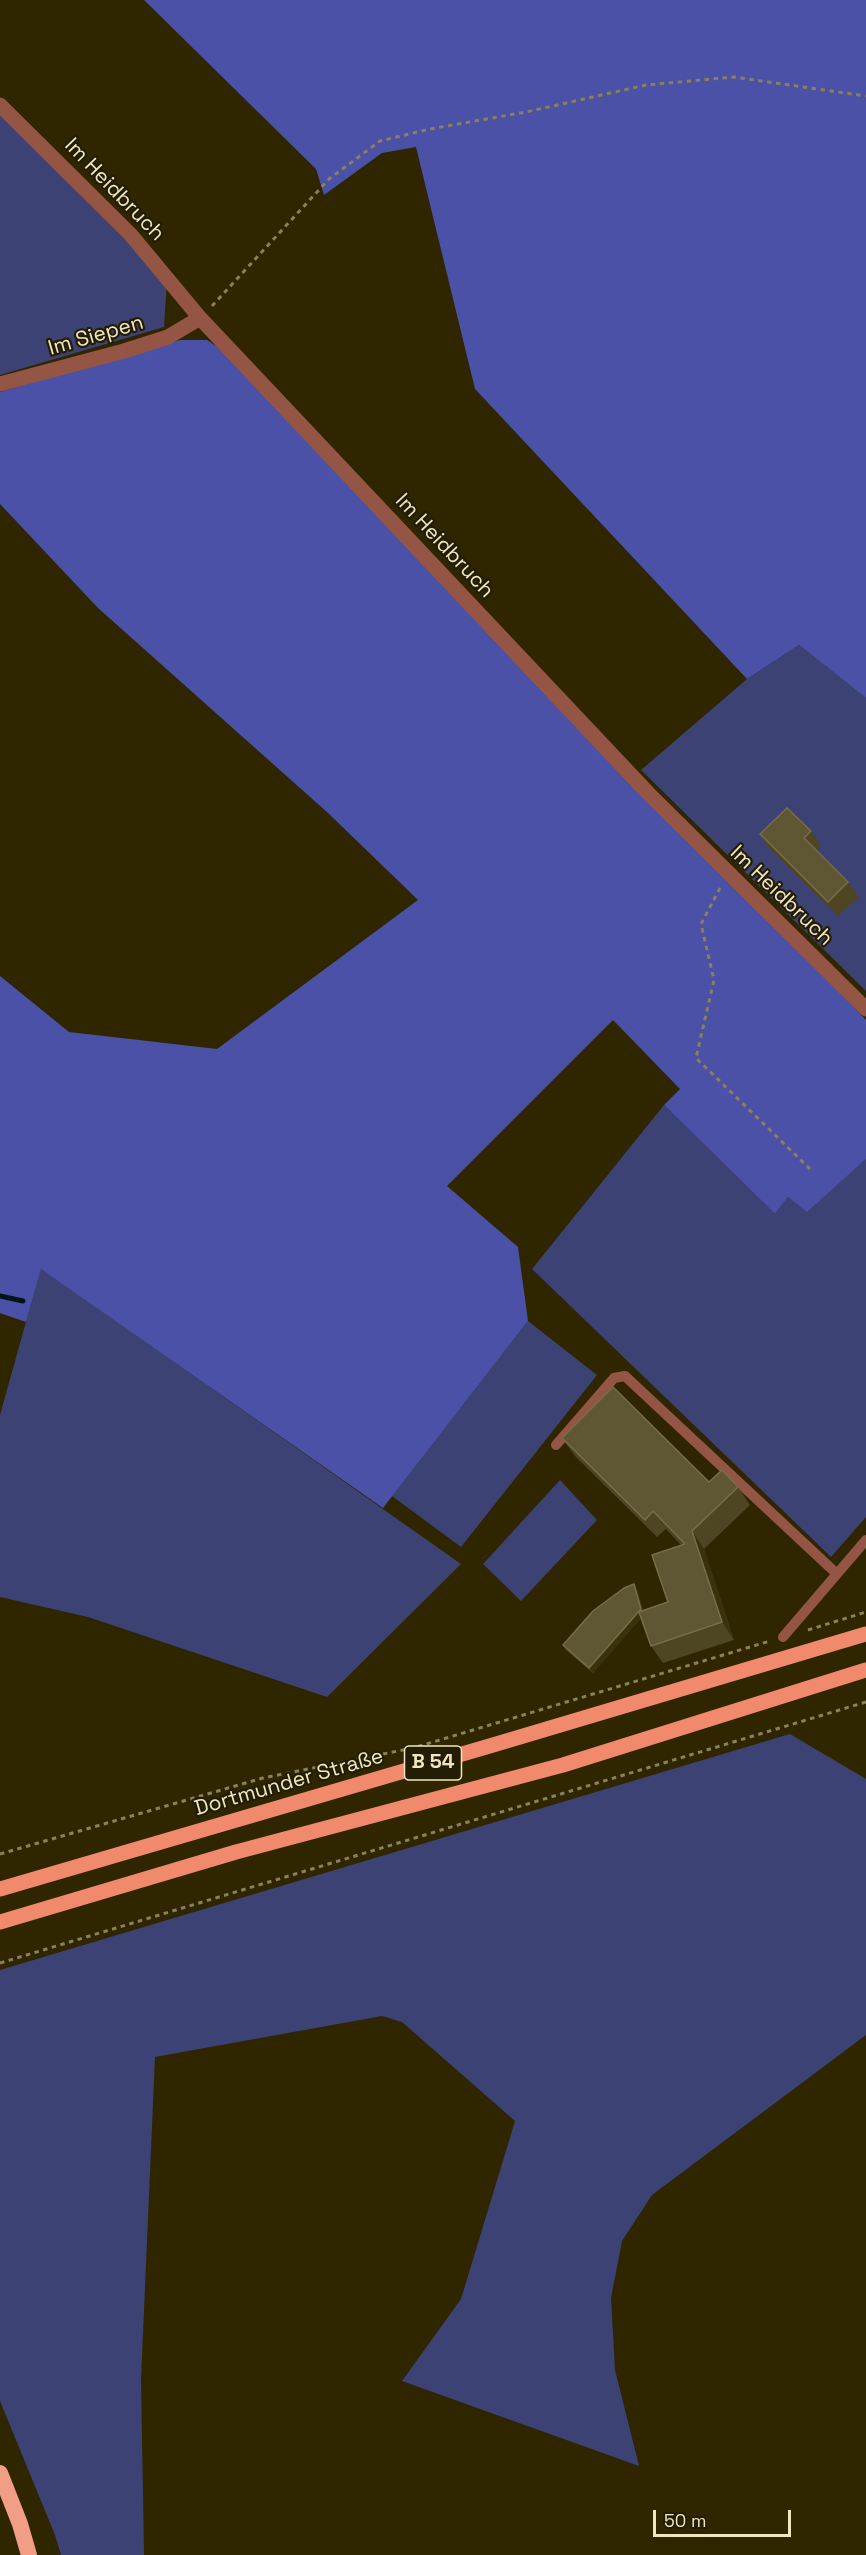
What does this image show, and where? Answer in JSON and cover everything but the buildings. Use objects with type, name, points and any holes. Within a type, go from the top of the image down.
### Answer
[{"type":"highway","points":[[0,2473],[20,2524],[29,2555]]},
{"type":"main road","name":"Dortmunder Straße","points":[[0,1889],[494,1746],[866,1634]]},
{"type":"main road","name":"B 54","points":[[0,1922],[236,1852],[563,1765],[866,1671]]},
{"type":"street","name":"Im Heidbruch","points":[[0,105],[131,236],[200,318],[648,793],[866,1009]]},
{"type":"street","name":"Im Siepen","points":[[0,384],[168,337],[200,318]]},
{"type":"lane","points":[[556,1445],[614,1378],[625,1376],[837,1574]]},
{"type":"lane","points":[[783,1637],[866,1540]]},
{"type":"path","points":[[200,318],[329,179],[380,141],[646,85],[734,77],[866,96]]},
{"type":"path","points":[[728,874],[701,924],[714,980],[696,1058],[810,1169]]},
{"type":"path","points":[[0,1854],[263,1778],[413,1748],[866,1612]]},
{"type":"path","points":[[0,1963],[866,1702]]},
{"type":"shaded area","points":[[144,0],[866,0],[866,698],[799,645],[747,679],[475,389],[416,147],[382,153],[324,195],[316,169]]},
{"type":"shaded area","points":[[0,114],[167,281],[164,327],[0,375]]},
{"type":"shaded area","points":[[180,340],[207,340],[230,355],[866,1020],[866,1159],[807,1212],[788,1197],[775,1214],[664,1105],[680,1089],[613,1020],[447,1186],[518,1247],[528,1321],[383,1508],[41,1269],[26,1322],[0,1313],[0,976],[69,1032],[217,1049],[418,900],[328,813],[98,608],[0,504],[0,392]]},
{"type":"shaded area","points":[[799,645],[866,698],[866,991],[641,770],[747,679]]},
{"type":"shaded area","points":[[664,1105],[775,1214],[788,1197],[807,1211],[866,1159],[866,1517],[831,1557],[532,1269]]},
{"type":"shaded area","points":[[41,1268],[461,1564],[327,1697],[88,1617],[0,1597],[0,1415]]},
{"type":"shaded area","points":[[528,1321],[597,1375],[461,1547],[392,1496]]},
{"type":"shaded area","points":[[560,1480],[597,1520],[521,1601],[483,1564]]},
{"type":"shaded area","points":[[790,1734],[866,1779],[866,2035],[652,2195],[622,2241],[611,2298],[615,2370],[639,2466],[402,2381],[461,2299],[515,2121],[402,2022],[382,2016],[155,2057],[141,2379],[144,2555],[61,2555],[0,2401],[0,1970]]},
{"type":"waterway","points":[[0,1296],[23,1301]]}]
